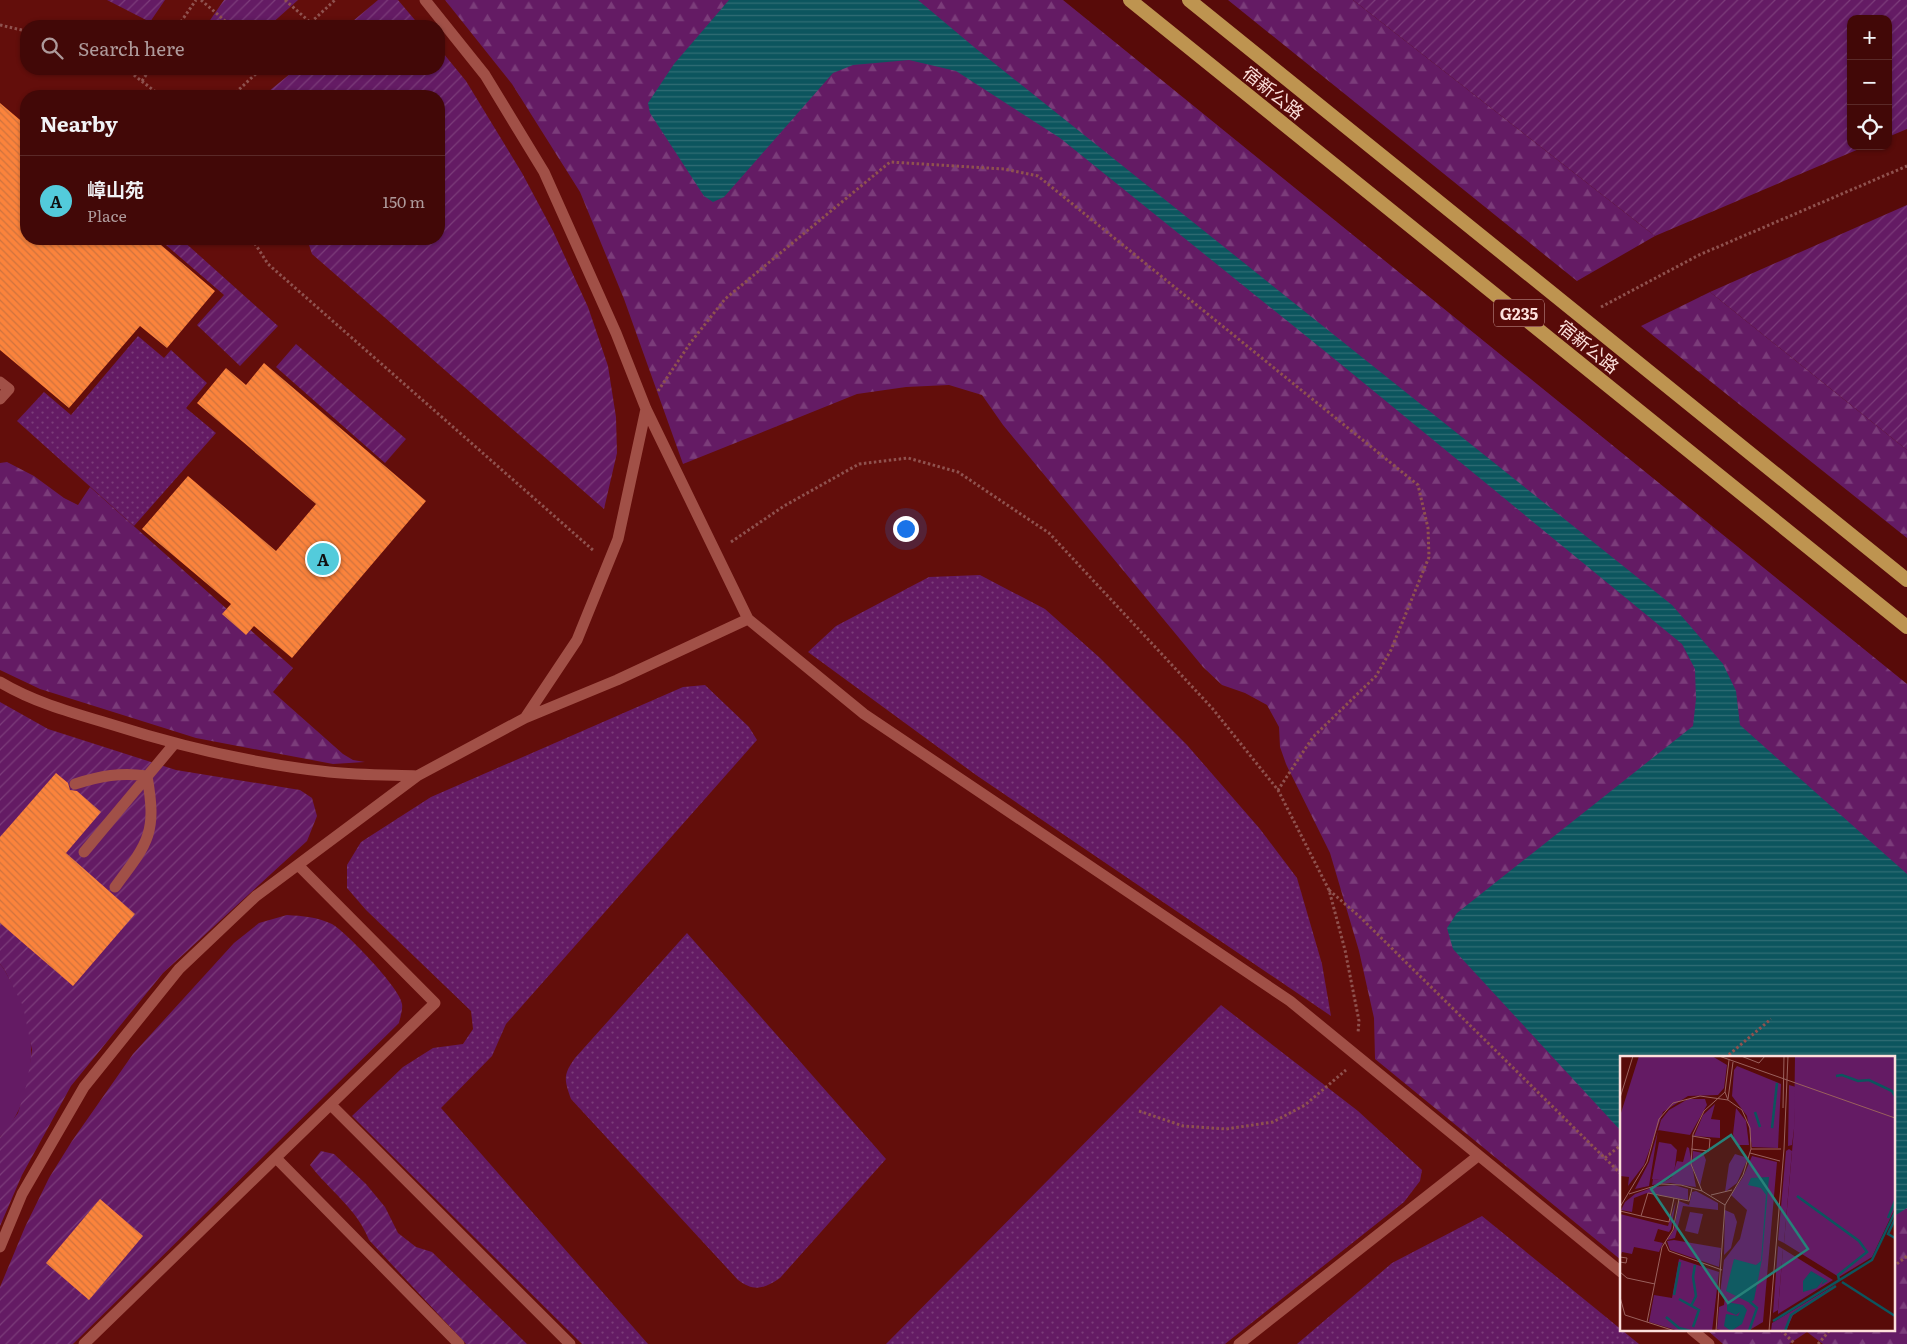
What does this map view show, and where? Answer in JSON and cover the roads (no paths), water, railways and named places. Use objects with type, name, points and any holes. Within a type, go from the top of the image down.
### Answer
[{"type":"highway","name":"宿新公路","points":[[1130,0],[1907,627]]},
{"type":"highway","name":"宿新公路","points":[[1189,0],[1907,580]]},
{"type":"lane","points":[[425,0],[441,20]]},
{"type":"lane","points":[[445,25],[485,75],[544,172],[616,333],[646,409],[748,619],[864,714],[1290,1001],[1620,1271]]},
{"type":"lane","points":[[0,382],[8,389],[0,399]]},
{"type":"lane","points":[[525,718],[577,640],[618,539],[646,409]]},
{"type":"lane","points":[[0,1247],[22,1194],[84,1087],[179,969],[256,896],[417,776],[525,718],[617,680],[748,619]]},
{"type":"lane","points":[[0,682],[12,690],[83,716],[220,755],[330,772],[417,776]]},
{"type":"lane","points":[[84,852],[175,743]]},
{"type":"lane","points":[[74,784],[112,774],[130,773],[147,776]]},
{"type":"lane","points":[[116,887],[142,852],[151,830],[153,812],[147,776]]},
{"type":"lane","points":[[84,1344],[436,1003],[298,865]]},
{"type":"lane","points":[[330,1105],[570,1344]]},
{"type":"lane","points":[[1239,1344],[1478,1156]]},
{"type":"lane","points":[[276,1158],[459,1344]]},
{"type":"lane","points":[[1694,1332],[1708,1344]]},
{"type":"water","points":[[729,0],[918,0],[974,47],[1672,605],[1723,664],[1736,691],[1740,725],[1907,874],[1907,1208],[1894,1216],[1894,1056],[1620,1056],[1620,1130],[1453,949],[1447,928],[1457,913],[1693,726],[1696,699],[1695,669],[1682,644],[1337,361],[1060,138],[956,71],[909,60],[853,65],[833,73],[724,197],[713,202],[704,196],[650,113],[648,103],[674,64]]},
{"type":"place","name":"嶂山苑","points":[[323,559]]}]
